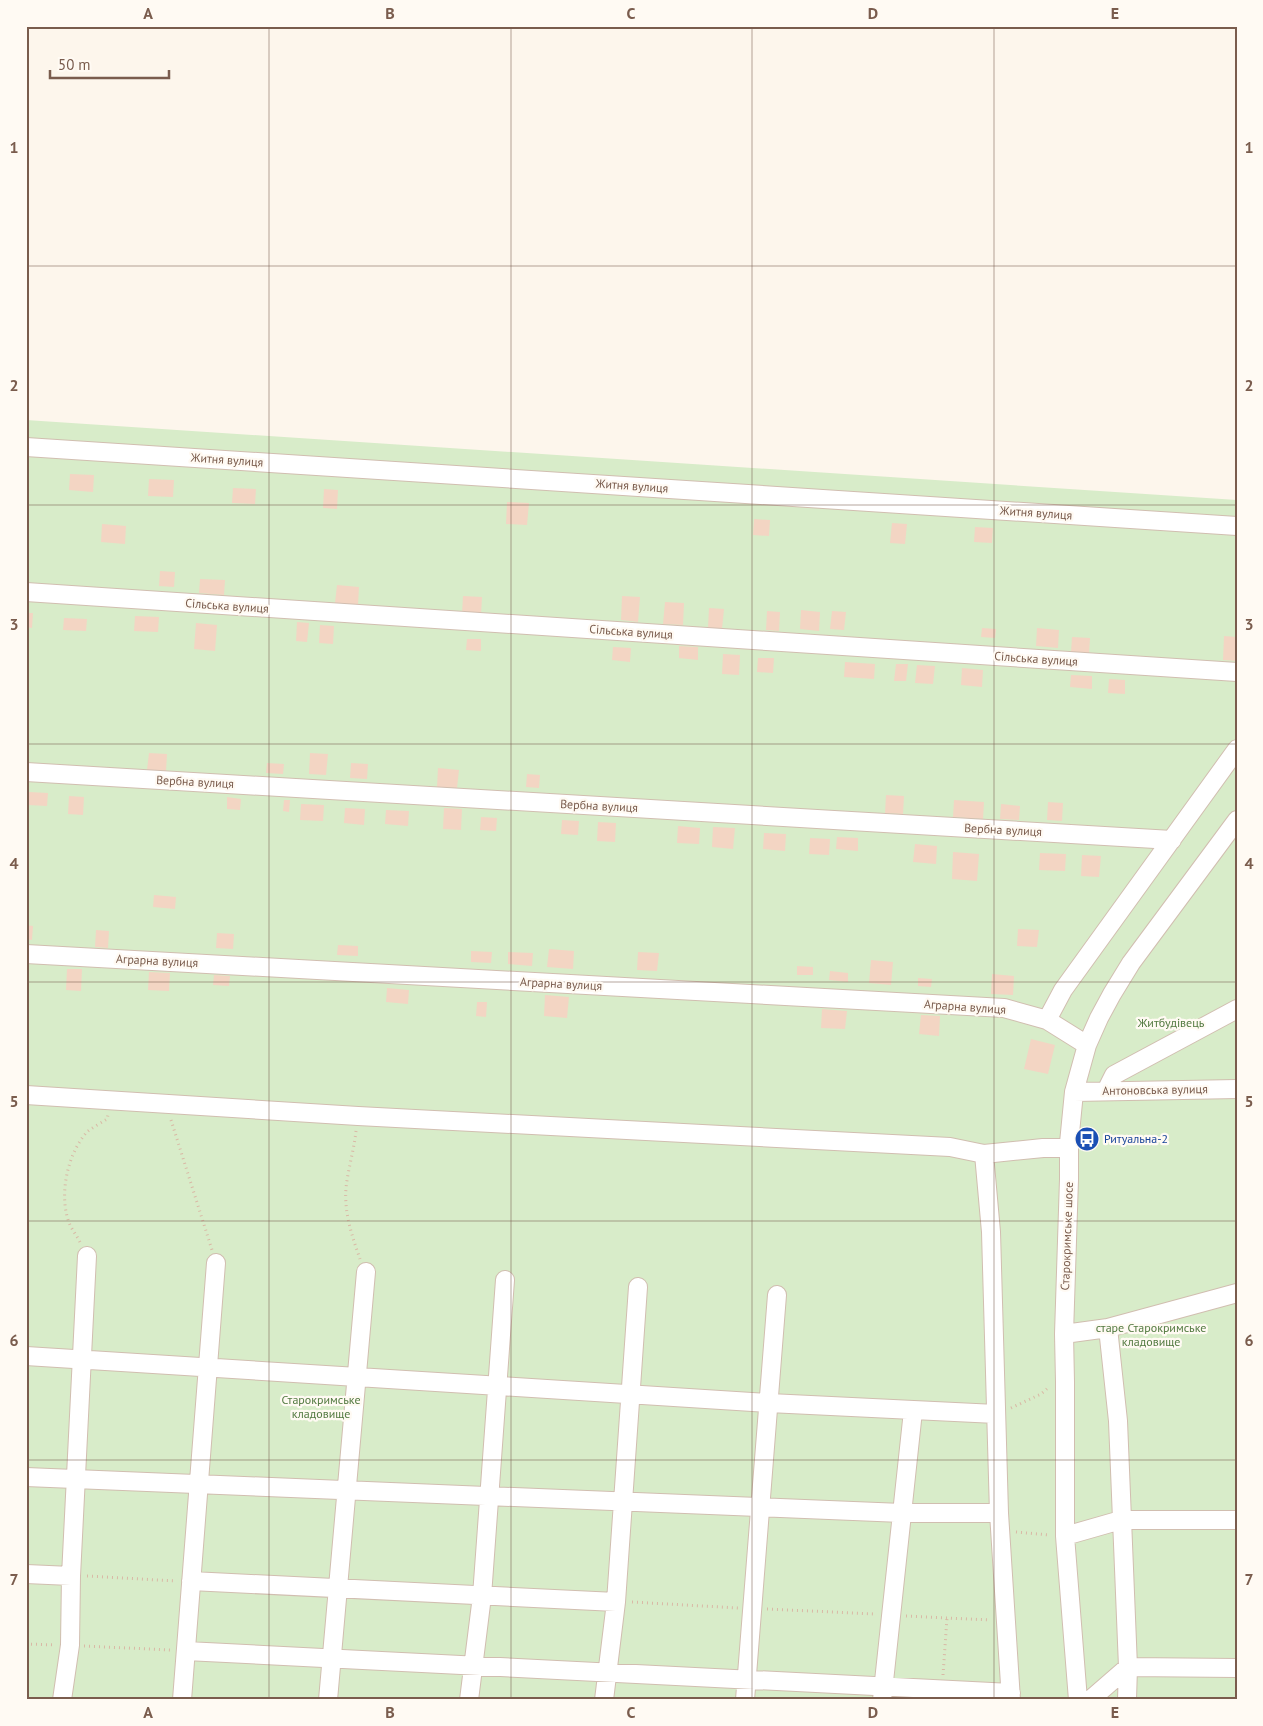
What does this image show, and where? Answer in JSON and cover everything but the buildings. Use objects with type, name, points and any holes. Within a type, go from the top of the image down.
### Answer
[{"type":"street","name":"Житня вулиця","points":[[26,447],[1237,526]]},
{"type":"street","name":"Сільська вулиця","points":[[26,592],[1237,672]]},
{"type":"street","points":[[1048,1020],[1063,990],[1237,750]]},
{"type":"street","name":"Вербна вулиця","points":[[26,772],[1172,840]]},
{"type":"street","name":"Старокримське шосе","points":[[1078,1700],[1065,1536],[1066,1382],[1064,1334],[1070,1179],[1069,1148],[1074,1092],[1087,1045],[1131,963],[1237,820]]},
{"type":"street","name":"Аграрна вулиця","points":[[26,954],[1004,1008],[1048,1020],[1087,1045]]},
{"type":"street","points":[[1106,1091],[1114,1074],[1237,1009]]},
{"type":"street","name":"Антоновська вулиця","points":[[1074,1092],[1237,1088]]},
{"type":"street","points":[[26,1095],[358,1116],[950,1147],[984,1154],[1043,1148],[1069,1148]]},
{"type":"street","points":[[186,1651],[746,1680],[882,1693],[942,1690],[1011,1696],[999,1522],[991,1232],[984,1154]]},
{"type":"street","points":[[62,1700],[70,1645],[71,1576],[87,1256]]},
{"type":"street","points":[[182,1700],[216,1264]]},
{"type":"street","points":[[328,1700],[366,1272]]},
{"type":"street","points":[[469,1700],[482,1596],[505,1280]]},
{"type":"street","points":[[604,1700],[616,1602],[638,1287]]},
{"type":"street","points":[[1064,1334],[1108,1328],[1237,1293]]},
{"type":"street","points":[[745,1700],[777,1295]]},
{"type":"street","points":[[1108,1328],[1118,1422],[1128,1667],[1127,1700]]},
{"type":"street","points":[[26,1356],[769,1403],[996,1414]]},
{"type":"street","points":[[882,1693],[913,1411]]},
{"type":"street","points":[[26,1476],[902,1512],[999,1522]]},
{"type":"street","points":[[1065,1536],[1121,1520],[1237,1520]]},
{"type":"street","points":[[26,1574],[71,1576]]},
{"type":"street","points":[[191,1582],[616,1602]]},
{"type":"street","points":[[1090,1700],[1128,1667],[1237,1668]]},
{"type":"path","points":[[87,1256],[70,1223],[64,1195],[66,1173],[78,1145],[88,1131],[107,1119],[114,1100]]},
{"type":"path","points":[[170,1104],[171,1120],[216,1264]]},
{"type":"path","points":[[358,1116],[356,1139],[346,1188],[347,1214],[352,1238],[366,1272]]},
{"type":"path","points":[[996,1414],[1041,1394],[1054,1383],[1066,1382]]},
{"type":"path","points":[[999,1522],[1065,1536]]},
{"type":"path","points":[[71,1576],[191,1582]]},
{"type":"path","points":[[616,1602],[1007,1621]]},
{"type":"path","points":[[942,1690],[947,1618]]},
{"type":"path","points":[[26,1644],[186,1651]]},
{"type":"green space","points":[[26,420],[1237,500],[1237,1700],[26,1700]]},
{"type":"place","name":"Ритуальна-2","points":[[1087,1139]]},
{"type":"park label","name":"Житбудівець","points":[[1171,1023]]},
{"type":"park label","name":"старе Старокримське кладовище","points":[[1151,1335]]},
{"type":"park label","name":"Старокримське кладовище","points":[[321,1407]]}]
